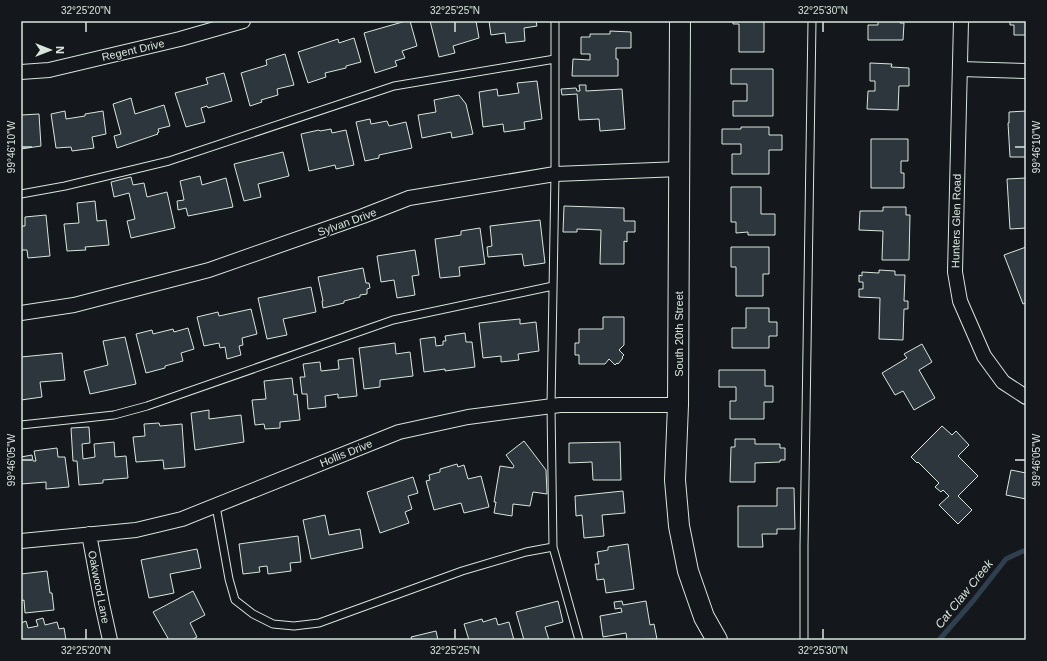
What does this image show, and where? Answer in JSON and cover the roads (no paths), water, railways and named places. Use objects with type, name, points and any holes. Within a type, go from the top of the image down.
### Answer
[{"type":"street","name":"Regent Drive","points":[[21,72],[49,70],[180,39],[244,21]]},
{"type":"street","name":"South 20th Street","points":[[680,21],[678,405],[675,480],[679,526],[688,571],[704,617],[717,640]]},
{"type":"street","name":"Hunters Glen Road","points":[[961,21],[954,272],[960,301],[984,356],[1003,382],[1026,397]]},
{"type":"street","points":[[960,69],[1026,71]]},
{"type":"street","name":"Sylvan Drive","points":[[21,313],[74,305],[209,270],[363,216],[409,198],[555,174],[680,168]]},
{"type":"street","name":"Hollis Drive","points":[[21,541],[136,530],[182,519],[399,432],[468,417],[560,405],[678,405]]},
{"type":"street","name":"Oakwood Lane","points":[[89,534],[110,640]]},
{"type":"lane","points":[[555,21],[555,174],[551,406],[552,547],[580,640]]},
{"type":"lane","points":[[804,640],[804,546],[812,21]]},
{"type":"lane","points":[[21,194],[65,186],[169,161],[394,86],[555,59]]},
{"type":"lane","points":[[21,425],[114,415],[134,410],[393,320],[553,286]]},
{"type":"lane","points":[[216,506],[229,579],[235,600],[253,614],[273,624],[294,626],[319,624],[462,571],[526,552],[552,547]]},
{"type":"waterway","name":"Cat Claw Creek","points":[[939,640],[973,601],[1006,559],[1023,551],[1026,552]]}]
